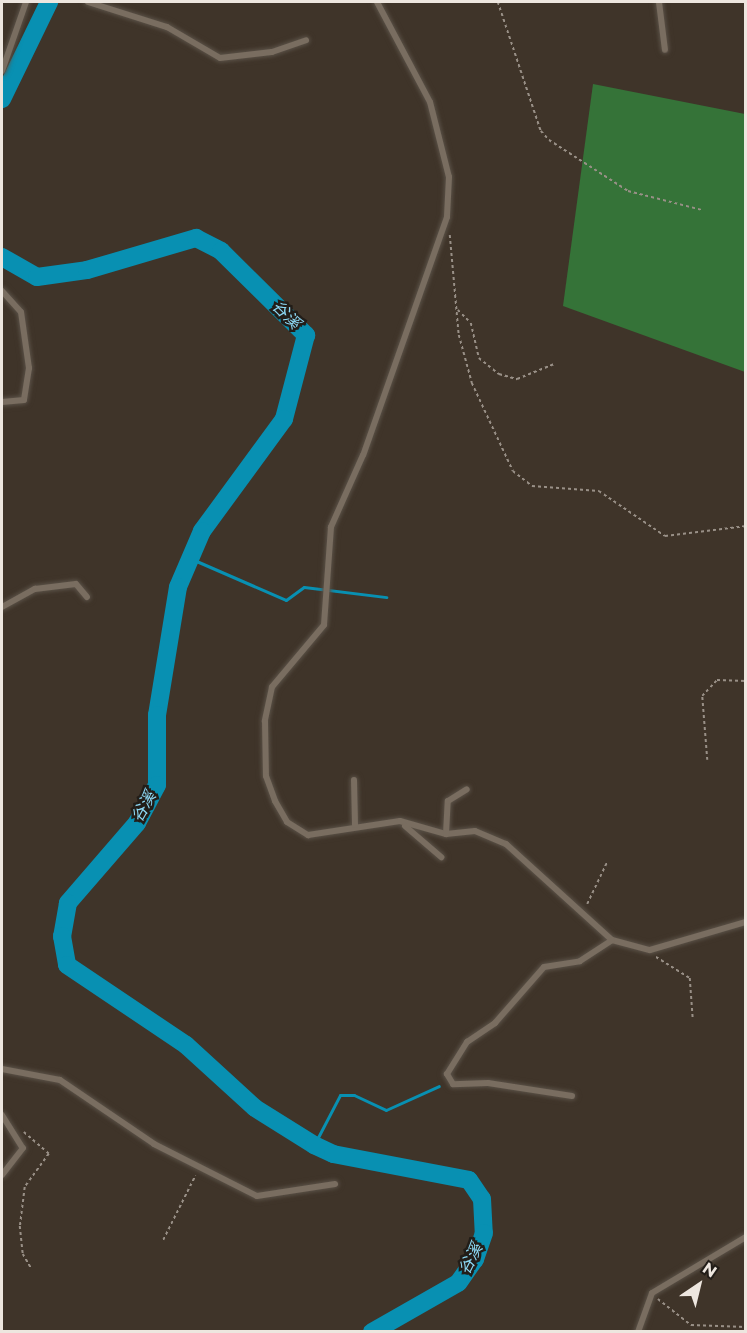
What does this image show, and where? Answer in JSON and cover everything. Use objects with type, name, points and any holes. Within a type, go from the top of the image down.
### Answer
[{"type":"lane","points":[[2,71],[26,2]]},
{"type":"lane","points":[[88,2],[167,27],[220,58],[272,52],[306,40]]},
{"type":"lane","points":[[376,2],[430,102],[449,177],[447,217],[363,454],[331,527],[324,625],[272,687],[265,721],[266,776],[287,822],[308,835],[355,825],[400,821],[446,834],[475,831],[506,844],[612,940],[651,950],[685,944],[715,928],[746,922]]},
{"type":"lane","points":[[659,2],[665,50]]},
{"type":"lane","points":[[2,291],[21,312],[29,368],[24,400],[2,402]]},
{"type":"lane","points":[[2,607],[17,594],[76,584],[87,597]]},
{"type":"lane","points":[[354,780],[355,825]]},
{"type":"lane","points":[[446,834],[448,801],[467,789]]},
{"type":"lane","points":[[400,821],[441,857]]},
{"type":"lane","points":[[572,1096],[488,1083],[453,1084],[447,1074],[467,1042],[495,1023],[544,967],[580,961],[612,940]]},
{"type":"lane","points":[[2,1069],[60,1080],[118,1122],[257,1196],[335,1184]]},
{"type":"lane","points":[[2,1115],[15,1128],[23,1148],[2,1175]]},
{"type":"lane","points":[[638,1332],[652,1293],[746,1237]]},
{"type":"path","points":[[498,2],[541,131],[549,140],[628,191],[702,210]]},
{"type":"path","points":[[447,217],[457,309],[472,383],[513,471],[532,486],[599,491],[665,537],[746,526]]},
{"type":"path","points":[[457,309],[471,323],[479,358],[499,374],[517,379],[554,364]]},
{"type":"path","points":[[707,760],[702,696],[717,680],[746,681]]},
{"type":"path","points":[[581,912],[599,888],[607,862]]},
{"type":"path","points":[[652,955],[690,978],[693,1020]]},
{"type":"path","points":[[15,1128],[29,1134],[49,1154],[25,1187],[20,1226],[31,1268]]},
{"type":"path","points":[[164,1240],[199,1167]]},
{"type":"path","points":[[652,1293],[691,1325],[746,1327]]},
{"type":"green space","points":[[593,84],[745,114],[745,372],[563,306]]},
{"type":"waterway","name":"谷溪","points":[[2,99],[49,2]]},
{"type":"waterway","name":"谷溪","points":[[2,257],[37,277],[87,270],[196,238],[221,251],[306,335],[284,419],[202,531],[178,587],[157,715],[157,785],[137,823],[68,903],[62,936],[67,965],[186,1045],[255,1108],[314,1145],[333,1154],[469,1180],[482,1199],[484,1233],[475,1259],[458,1283],[372,1332]]},
{"type":"waterway","points":[[194,560],[286,600],[304,587],[386,597]]},
{"type":"waterway","points":[[314,1145],[340,1095],[354,1095],[386,1110],[439,1086]]}]
